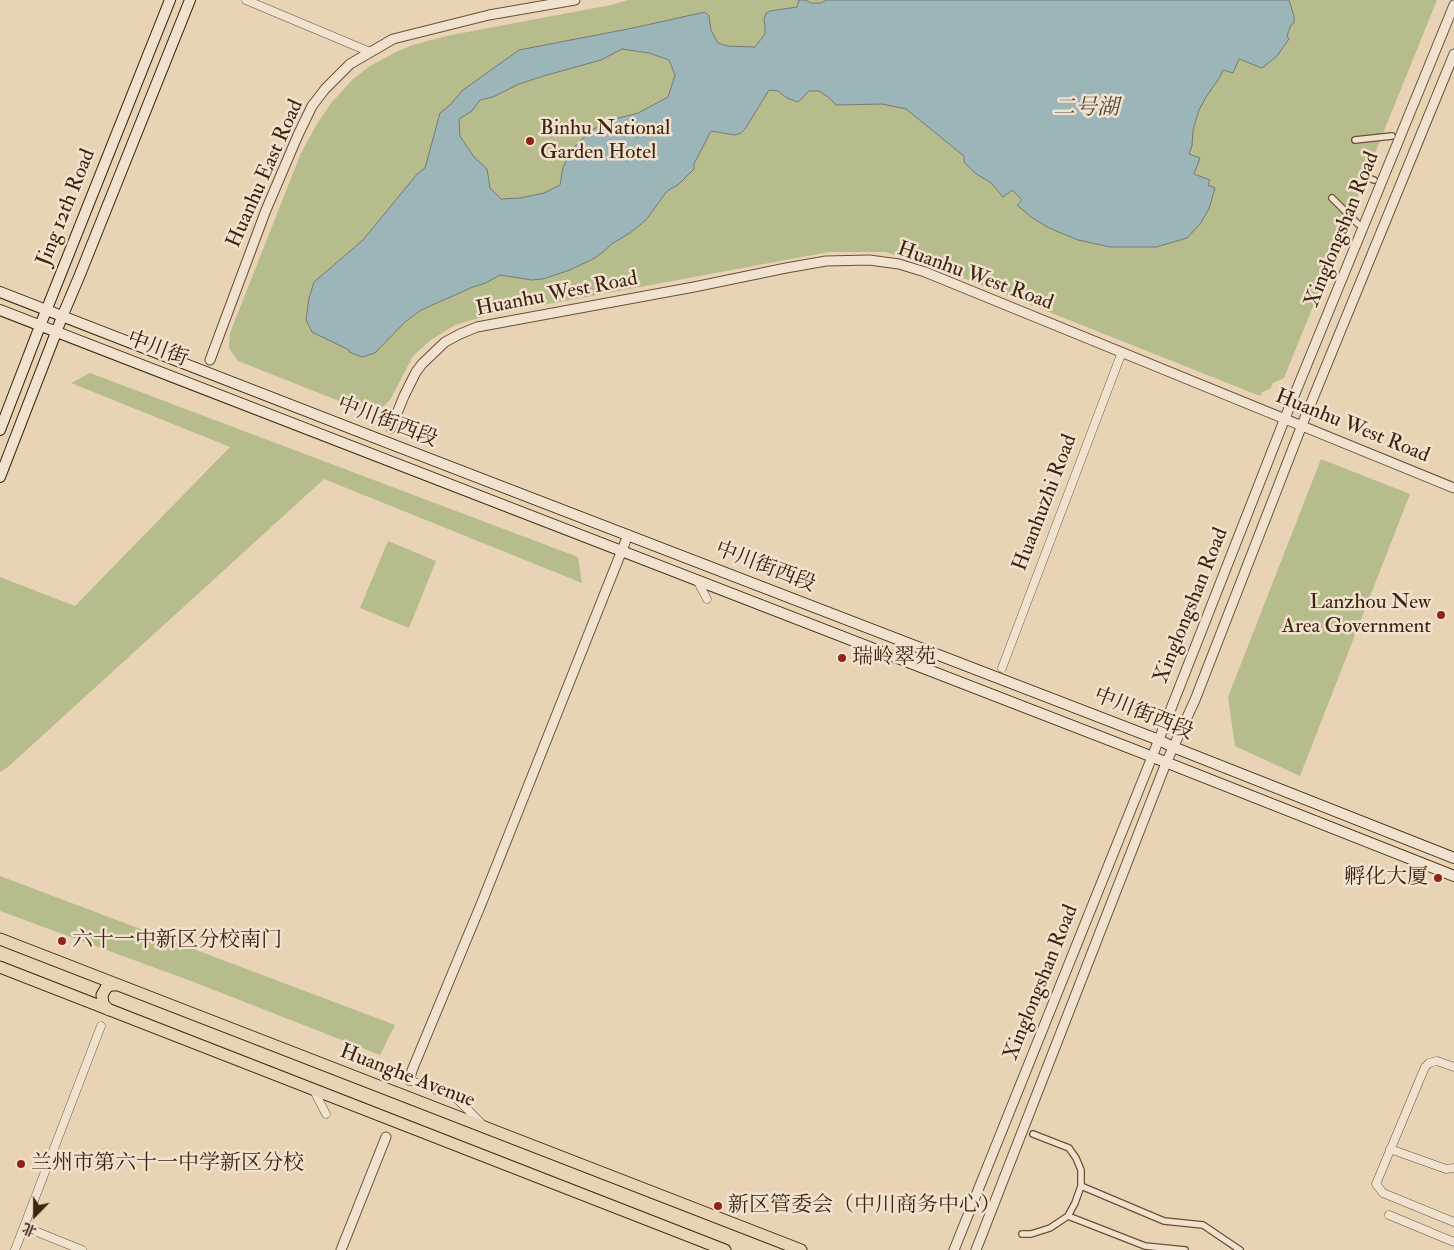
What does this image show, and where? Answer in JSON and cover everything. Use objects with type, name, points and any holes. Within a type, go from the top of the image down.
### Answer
[{"type":"main road","name":"Jing 12th Road","points":[[0,430],[170,0]]},
{"type":"main road","points":[[0,477],[56,332],[190,0]]},
{"type":"main road","points":[[0,292],[46,310]]},
{"type":"main road","name":"中川街","points":[[0,310],[300,426]]},
{"type":"main road","name":"中川街西段","points":[[46,310],[1158,740],[1454,858]]},
{"type":"main road","name":"中川街西段","points":[[300,426],[1166,762],[1454,876]]},
{"type":"main road","points":[[1201,776],[1199,769],[1201,764],[1207,760]]},
{"type":"main road","name":"Huanghe Avenue","points":[[0,940],[801,1250]]},
{"type":"main road","points":[[0,967],[725,1250]]},
{"type":"main road","points":[[110,1010],[103,1004],[102,995],[106,988],[115,985],[119,986]]},
{"type":"street","points":[[246,0],[370,52]]},
{"type":"street","name":"Huanhu East Road","points":[[210,360],[266,210],[312,106],[325,89],[350,64],[393,40],[489,15],[575,0]]},
{"type":"street","name":"Xinglongshan Road","points":[[954,1250],[1152,757],[1285,418],[1454,5]]},
{"type":"street","name":"Xinglongshan Road","points":[[976,1250],[1166,762],[1194,700],[1302,425],[1454,54]]},
{"type":"street","points":[[1355,140],[1392,136]]},
{"type":"street","points":[[1365,176],[1374,180]]},
{"type":"street","points":[[1332,198],[1358,224]]},
{"type":"street","name":"Huanhu West Road","points":[[391,428],[412,380],[422,364],[445,342],[477,327],[826,261],[876,261],[913,268],[1454,488]]},
{"type":"street","name":"Huanhuzhi Road","points":[[1002,668],[1122,352]]},
{"type":"street","points":[[485,1127],[455,1097],[409,1080],[628,536]]},
{"type":"street","points":[[697,580],[707,599]]},
{"type":"street","points":[[15,1250],[101,1026]]},
{"type":"street","points":[[1454,1067],[1437,1060],[1427,1065],[1376,1184],[1383,1193],[1454,1222]]},
{"type":"street","points":[[313,1090],[326,1114]]},
{"type":"street","points":[[1022,1234],[1031,1234],[1050,1228],[1068,1216],[1081,1186],[1081,1170],[1069,1148],[1033,1134]]},
{"type":"street","points":[[341,1250],[386,1137]]},
{"type":"street","points":[[1390,1149],[1446,1170],[1454,1168]]},
{"type":"street","points":[[1081,1186],[1164,1221],[1203,1225],[1231,1248],[1240,1250]]},
{"type":"street","points":[[1389,1215],[1454,1242]]},
{"type":"street","points":[[1068,1216],[1145,1246],[1185,1250]]},
{"type":"street","points":[[25,1227],[82,1250]]},
{"type":"green space","points":[[628,0],[1437,0],[1284,378],[1273,383],[1270,389],[1262,392],[1260,396],[956,275],[918,261],[885,252],[829,252],[489,315],[455,325],[431,340],[413,356],[390,400],[379,410],[367,412],[238,361],[229,348],[230,333],[301,153],[318,122],[332,102],[353,79],[370,66],[413,45],[446,36],[611,5]]},
{"type":"green space","points":[[90,373],[578,557],[582,583],[324,479],[8,767],[0,772],[0,577],[75,606],[230,447],[71,383]]},
{"type":"green space","points":[[1321,459],[1410,494],[1300,776],[1235,746],[1228,697]]},
{"type":"green space","points":[[388,541],[436,561],[409,628],[360,608]]},
{"type":"green space","points":[[0,876],[395,1025],[380,1055],[191,981],[0,911]]},
{"type":"water","name":"二号湖","points":[[799,0],[821,3],[826,0],[1289,0],[1294,23],[1291,25],[1287,36],[1289,39],[1277,56],[1262,68],[1239,59],[1233,73],[1223,70],[1199,110],[1189,154],[1200,158],[1194,174],[1210,180],[1208,185],[1215,188],[1209,209],[1200,224],[1187,238],[1156,247],[1110,247],[1078,240],[1049,228],[1031,217],[1017,205],[1022,200],[1012,190],[1003,197],[991,183],[975,173],[964,162],[964,156],[906,109],[882,104],[836,105],[819,91],[809,91],[798,102],[787,98],[778,91],[769,90],[741,133],[735,135],[711,131],[694,164],[694,169],[678,185],[667,191],[646,220],[595,258],[570,270],[543,279],[532,280],[500,275],[486,283],[421,310],[405,322],[375,353],[362,357],[312,332],[306,320],[309,298],[314,282],[363,240],[418,173],[425,168],[440,113],[463,90],[519,50],[705,12],[709,16],[711,30],[718,43],[727,46],[755,47],[765,34],[764,20],[766,13],[797,7]],"holes":[[[622,49],[649,53],[669,60],[675,75],[668,97],[638,113],[611,120],[592,130],[574,147],[563,167],[560,185],[544,193],[520,198],[501,199],[490,188],[487,169],[474,157],[460,136],[459,119],[472,111],[480,100],[493,97],[519,84],[601,60]]]},
{"type":"place","name":"Binhu National Garden Hotel","points":[[530,141]]},
{"type":"place","name":"Lanzhou New Area Government","points":[[1441,615]]},
{"type":"place","name":"瑞岭翠苑","points":[[842,658]]},
{"type":"place","name":"孵化大厦","points":[[1438,878]]},
{"type":"place","name":"六十一中新区分校南门","points":[[62,941]]},
{"type":"place","name":"兰州市第六十一中学新区分校","points":[[21,1164]]},
{"type":"place","name":"新区管委会（中川商务中心）","points":[[718,1206]]}]
